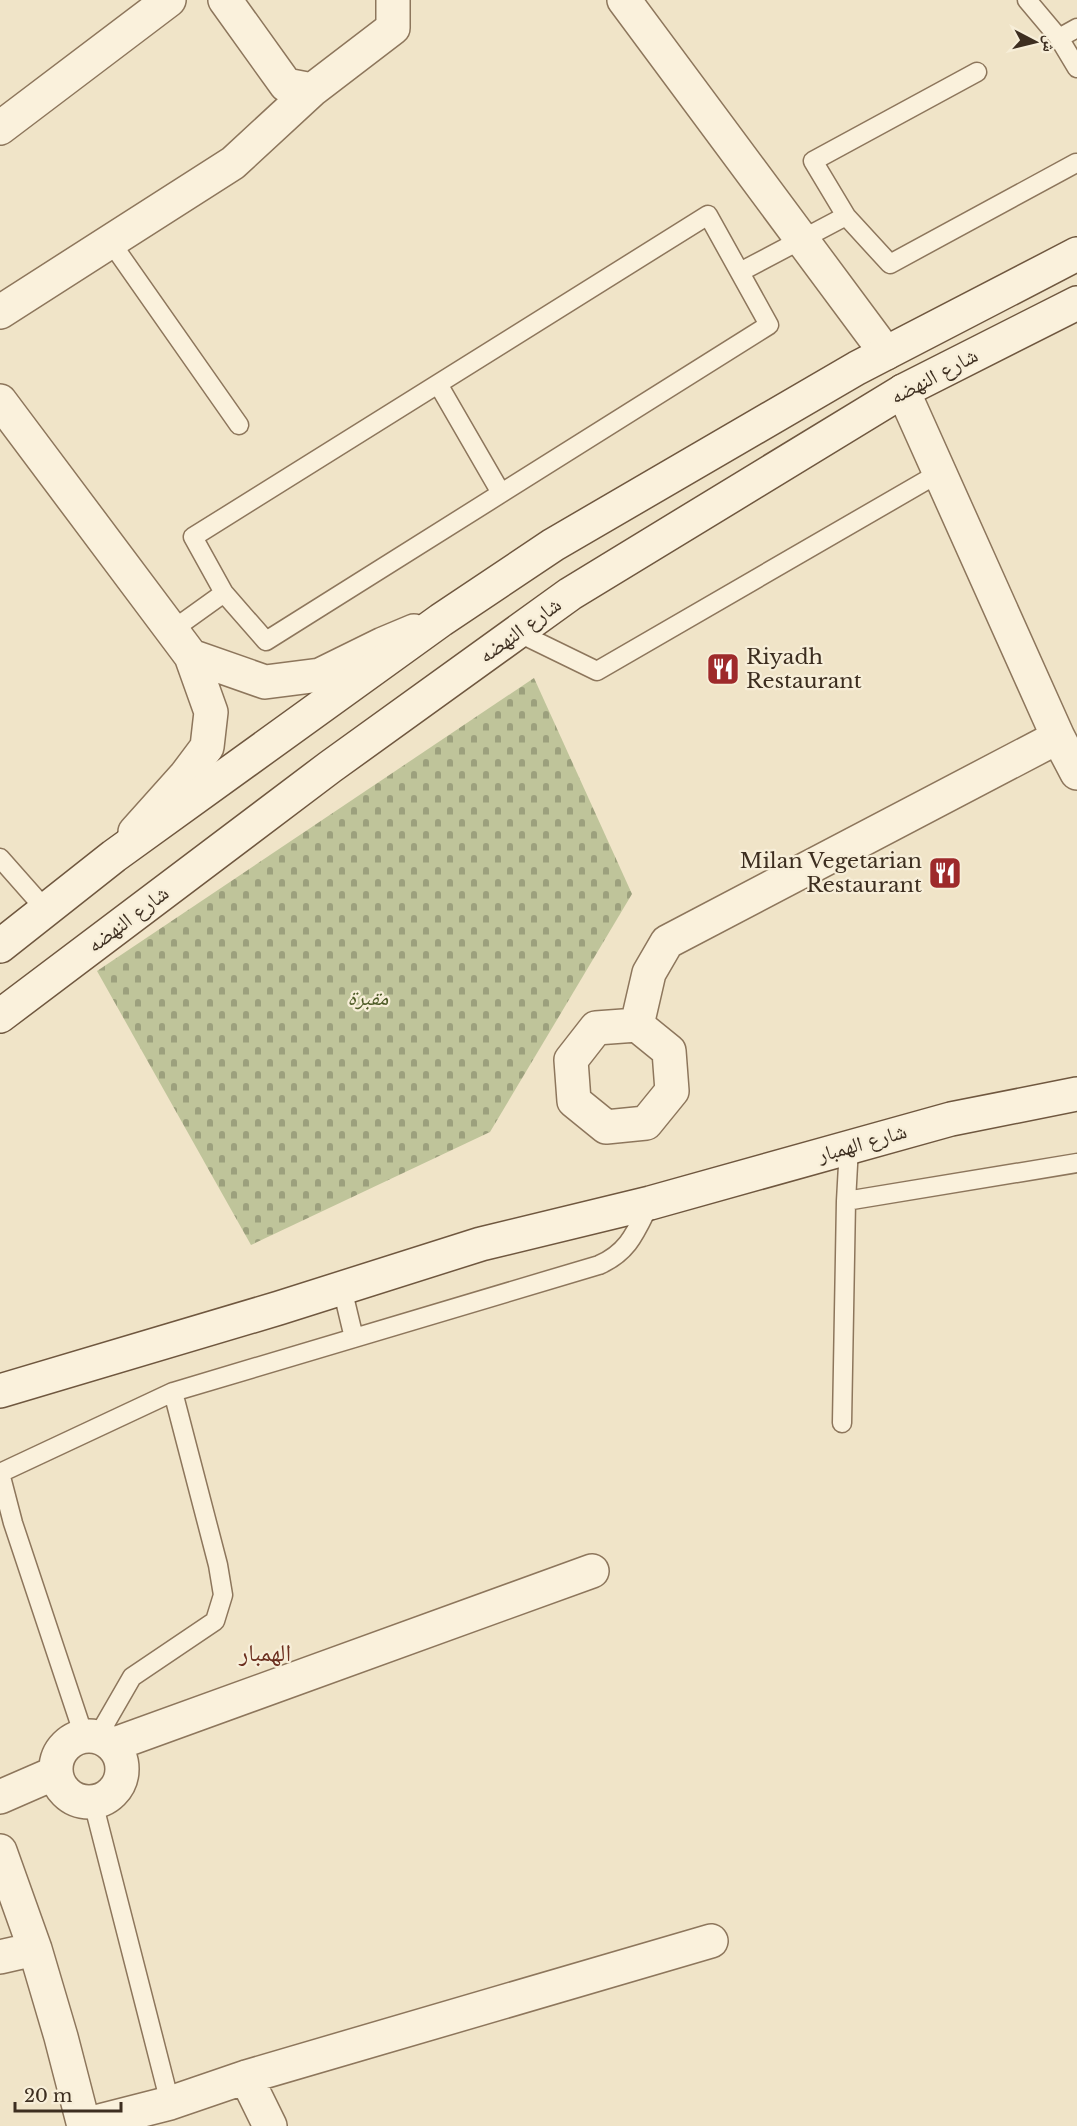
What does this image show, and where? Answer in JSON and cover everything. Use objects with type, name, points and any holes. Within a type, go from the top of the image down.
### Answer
[{"type":"street","points":[[0,128],[169,0]]},
{"type":"street","points":[[225,0],[286,85],[312,90]]},
{"type":"street","points":[[0,312],[233,163],[312,90],[393,28],[393,0]]},
{"type":"street","points":[[624,0],[886,353]]},
{"type":"street","name":"شارع النهضه","points":[[0,946],[114,856],[441,620],[553,545],[886,353],[1077,254]]},
{"type":"street","name":"شارع النهضه","points":[[0,1016],[330,767],[570,594],[903,391],[1077,303]]},
{"type":"street","points":[[903,391],[1058,737],[1077,773]]},
{"type":"street","points":[[0,401],[191,656],[211,712],[207,747],[186,776],[114,856]]},
{"type":"street","points":[[191,656],[265,682],[320,675],[383,644],[441,620]]},
{"type":"street","points":[[637,1025],[649,973],[667,942],[1058,737]]},
{"type":"street","name":"شارع الهمبار","points":[[0,1391],[481,1244],[650,1203],[951,1119],[1077,1094]]},
{"type":"street","points":[[98,1739],[119,1754],[123,1771],[120,1782],[107,1798],[93,1802],[81,1802],[69,1796],[59,1786],[56,1773],[61,1749],[70,1741],[98,1739],[592,1571]]},
{"type":"street","points":[[0,1797],[56,1773]]},
{"type":"street","points":[[0,1851],[35,1948],[84,2125],[171,2103],[246,2078],[711,1941]]},
{"type":"street","points":[[0,1957],[35,1948]]},
{"type":"street","points":[[246,2078],[270,2126]]},
{"type":"lane","points":[[1027,0],[1059,38],[1077,68]]},
{"type":"lane","points":[[1059,38],[1077,28]]},
{"type":"lane","points":[[977,72],[813,161],[846,216],[890,264],[1076,163]]},
{"type":"lane","points":[[708,215],[740,273],[769,325],[266,640],[224,593],[193,537],[708,215]]},
{"type":"lane","points":[[740,273],[846,216]]},
{"type":"lane","points":[[110,241],[239,425]]},
{"type":"lane","points":[[438,384],[501,493]]},
{"type":"lane","points":[[517,632],[597,672],[939,473]]},
{"type":"lane","points":[[171,631],[224,593]]},
{"type":"lane","points":[[0,858],[46,910]]},
{"type":"lane","points":[[842,1423],[849,1147]]},
{"type":"lane","points":[[846,1201],[1077,1163]]},
{"type":"lane","points":[[98,1739],[14,1523],[0,1473],[173,1392],[606,1262],[626,1248],[650,1203]]},
{"type":"lane","points":[[342,1287],[354,1338]]},
{"type":"lane","points":[[98,1739],[132,1677],[216,1621],[223,1595],[218,1565],[173,1392]]},
{"type":"lane","points":[[93,1802],[171,2103]]},
{"type":"green space","name":"مقبرة","points":[[534,678],[632,894],[490,1132],[251,1245],[97,971]]},
{"type":"place","name":"Riyadh Restaurant","points":[[723,669]]},
{"type":"place","name":"Milan Vegetarian Restaurant","points":[[945,873]]},
{"type":"district","name":"الهمبار","points":[[265,1653]]}]
